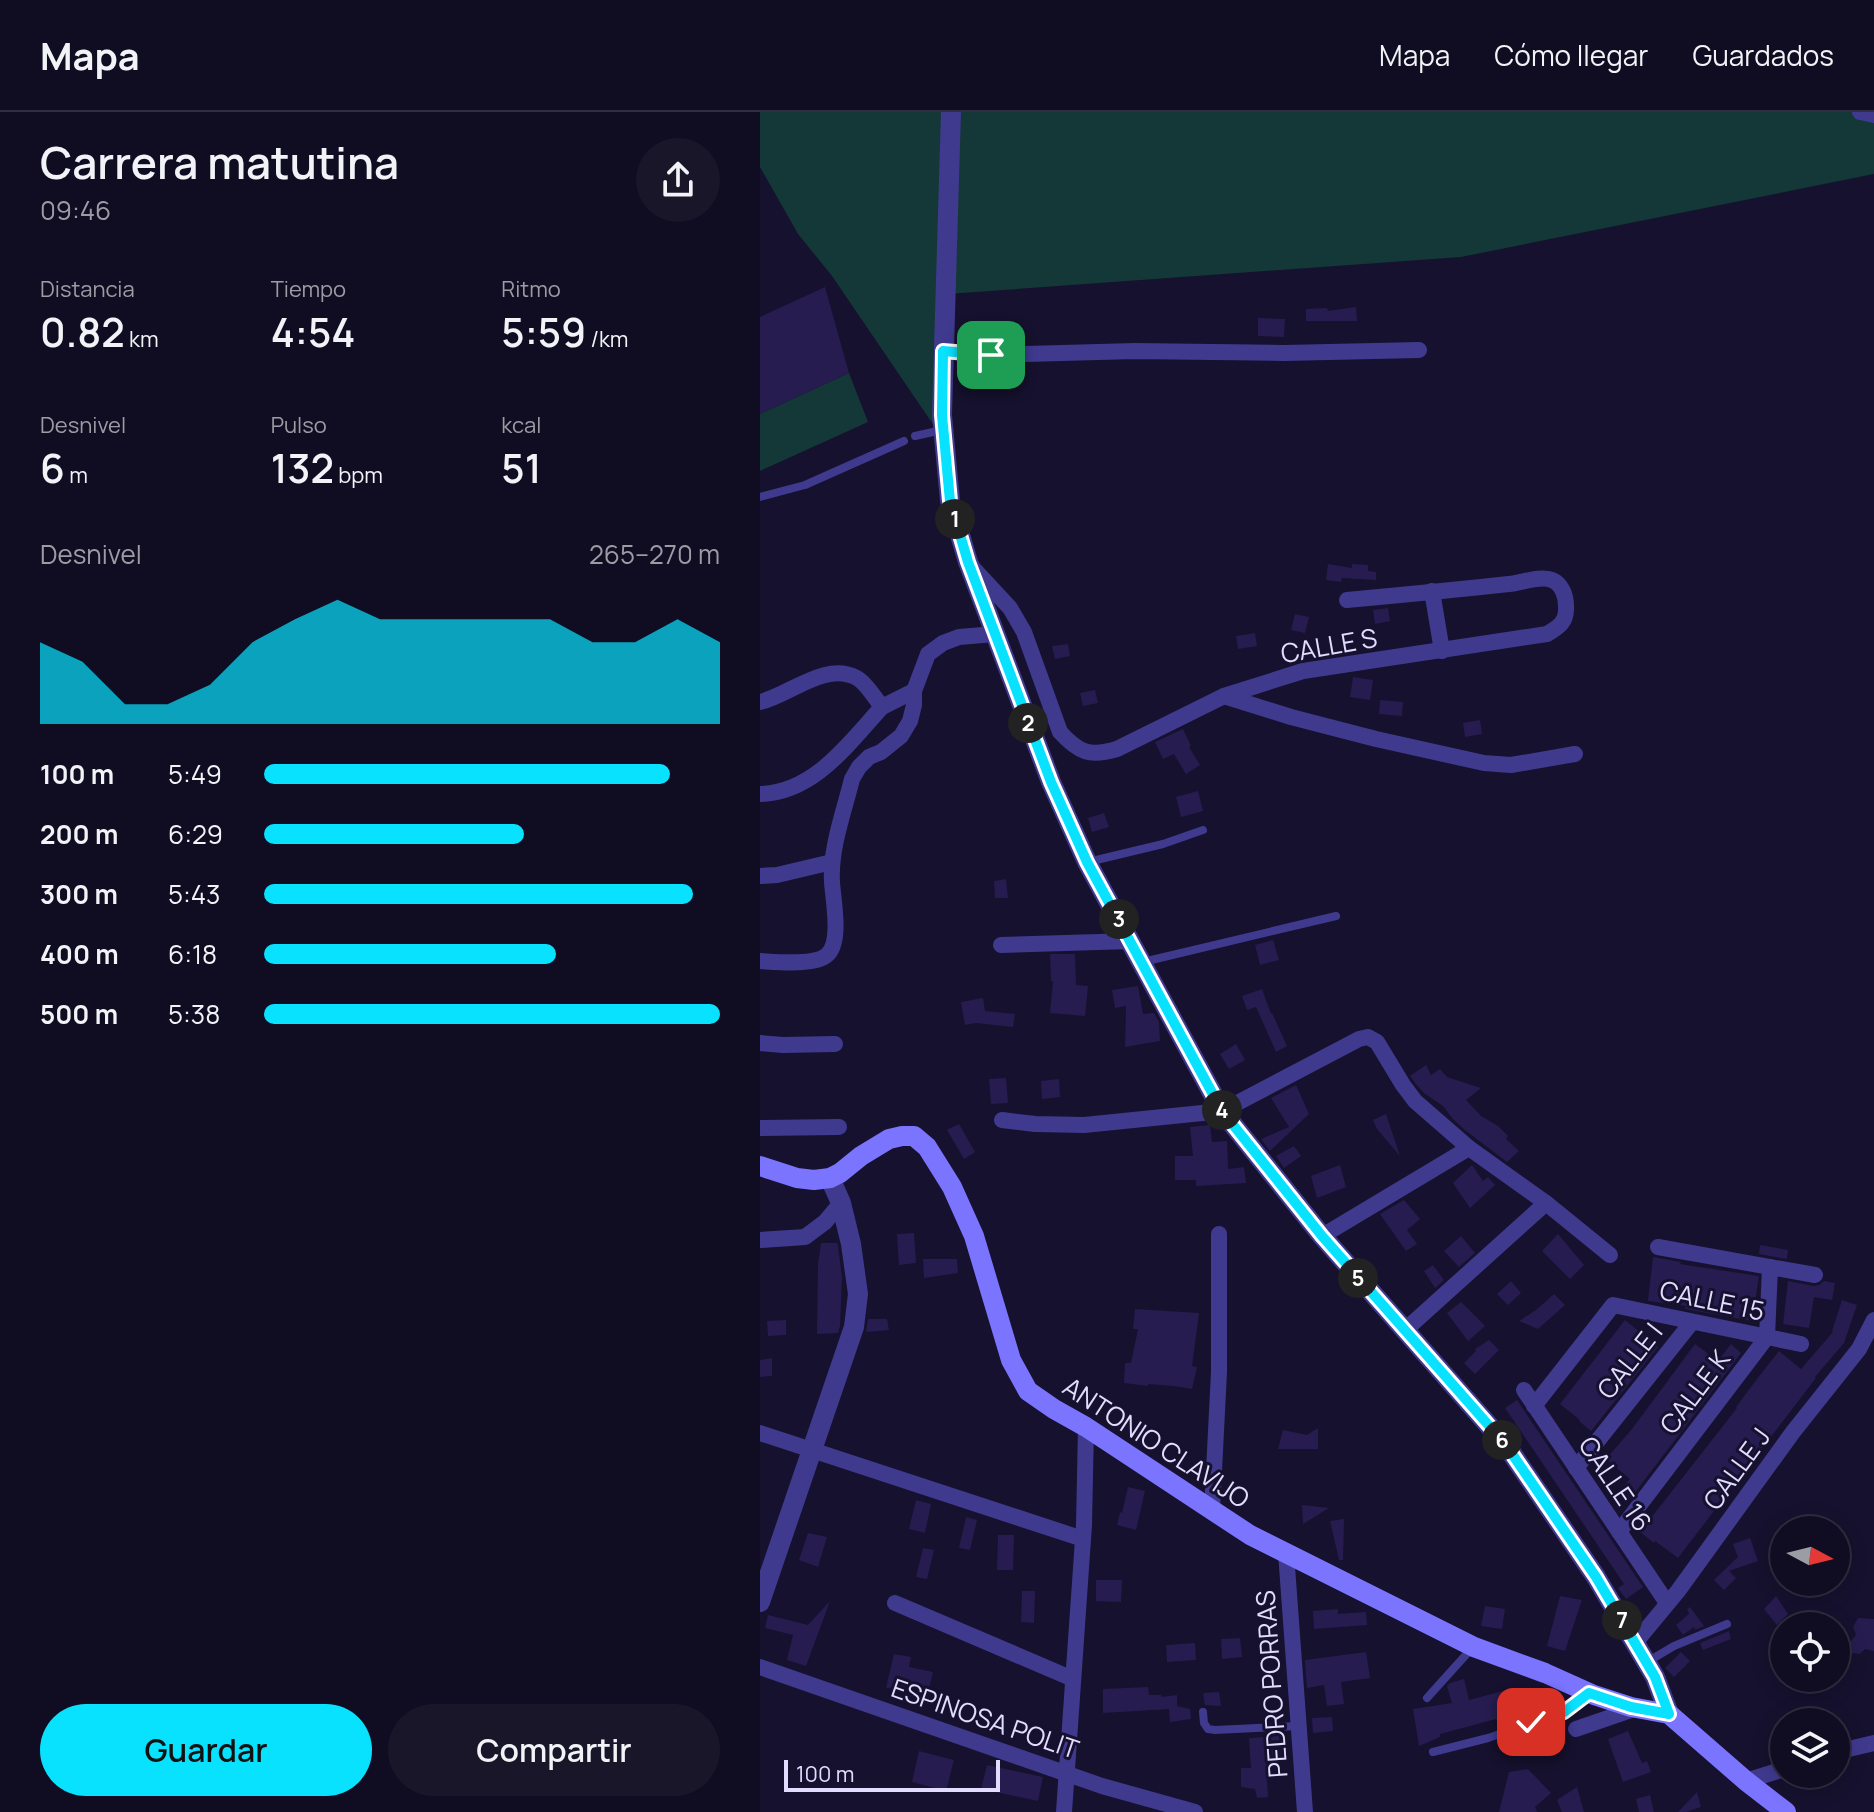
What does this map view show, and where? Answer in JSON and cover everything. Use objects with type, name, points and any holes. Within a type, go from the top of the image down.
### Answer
[{"type":"main road","name":"ANTONIO CLAVIJO","points":[[830,1178],[889,1139],[914,1136],[927,1147],[952,1187],[974,1236],[1011,1360],[1028,1391],[1250,1535],[1474,1647],[1589,1693],[1669,1714]]},
{"type":"main road","points":[[760,1166],[797,1178],[830,1178]]},
{"type":"main road","points":[[1669,1714],[1786,1812]]},
{"type":"street","points":[[951,112],[943,351],[943,430],[950,501],[968,562],[1051,782],[1087,862],[1222,1111],[1322,1236],[1506,1445],[1596,1577],[1655,1677],[1669,1714]]},
{"type":"street","points":[[1860,112],[1874,115]]},
{"type":"street","points":[[943,351],[991,355],[1419,350]]},
{"type":"street","name":"CALLE S","points":[[968,562],[1010,608],[1024,632],[1060,732],[1071,744],[1085,752],[1101,754],[1224,696],[1303,671],[1547,634],[1561,626],[1567,603],[1563,589],[1554,580],[1542,578],[1511,584],[1347,600]]},
{"type":"street","points":[[1432,591],[1442,651]]},
{"type":"street","points":[[760,961],[808,961],[825,957],[832,948],[836,934],[832,862],[852,779],[869,757],[881,752],[901,736],[910,721],[914,691],[928,654],[943,643],[959,637],[995,634]]},
{"type":"street","points":[[760,702],[820,676],[841,673],[859,679],[882,707]]},
{"type":"street","points":[[760,794],[771,794],[802,783],[830,764],[882,707],[914,691]]},
{"type":"street","points":[[1224,696],[1319,725],[1484,763],[1511,765],[1575,754]]},
{"type":"street","points":[[760,876],[832,862]]},
{"type":"street","points":[[1001,945],[1131,941]]},
{"type":"street","points":[[1002,1120],[1084,1125],[1222,1111],[1368,1037],[1377,1042],[1415,1101],[1469,1148],[1546,1203],[1610,1255]]},
{"type":"street","points":[[760,1043],[835,1044]]},
{"type":"street","points":[[760,1128],[839,1127]]},
{"type":"street","points":[[1322,1236],[1469,1148]]},
{"type":"street","points":[[760,1602],[854,1327],[858,1294],[851,1244],[841,1203],[830,1178]]},
{"type":"street","points":[[760,1240],[805,1237],[825,1222],[841,1203]]},
{"type":"street","points":[[1404,1331],[1546,1203]]},
{"type":"street","points":[[1212,1510],[1219,1372],[1219,1234]]},
{"type":"street","points":[[1658,1247],[1815,1275]]},
{"type":"street","points":[[1767,1337],[1770,1267]]},
{"type":"street","name":"CALLE 15","points":[[1534,1406],[1613,1305],[1801,1344]]},
{"type":"street","name":"CALLE J","points":[[1635,1643],[1859,1349],[1874,1320]]},
{"type":"street","name":"CALLE I","points":[[1576,1468],[1692,1322]]},
{"type":"street","name":"CALLE K","points":[[1619,1532],[1767,1337]]},
{"type":"street","name":"CALLE 16","points":[[1524,1390],[1667,1603]]},
{"type":"street","points":[[1064,1812],[1083,1539],[1086,1427]]},
{"type":"street","points":[[760,1433],[1083,1539]]},
{"type":"street","name":"PEDRO PORRAS","points":[[1286,1553],[1305,1812]]},
{"type":"street","points":[[895,1603],[1073,1679]]},
{"type":"street","name":"ESPINOSA POLIT","points":[[760,1667],[1102,1786],[1195,1812]]},
{"type":"street","points":[[1576,1729],[1637,1708]]},
{"type":"street","points":[[1850,1749],[1874,1743]]},
{"type":"street","points":[[1746,1781],[1770,1773]]},
{"type":"lane","points":[[915,436],[943,430]]},
{"type":"lane","points":[[760,497],[805,485],[904,441]]},
{"type":"lane","points":[[1087,862],[1163,844],[1203,830]]},
{"type":"lane","points":[[1143,962],[1336,916]]},
{"type":"lane","points":[[1647,1662],[1674,1646],[1727,1624]]},
{"type":"lane","points":[[1427,1698],[1474,1647]]},
{"type":"lane","points":[[1433,1752],[1476,1742],[1564,1712],[1589,1693]]},
{"type":"lane","points":[[1203,1712],[1208,1729],[1298,1726]]},
{"type":"green space","points":[[760,112],[1867,112],[1874,114],[1874,174],[1461,257],[947,294],[943,439],[832,276],[798,234],[760,167]]},
{"type":"green space","points":[[849,373],[868,422],[760,471],[760,414]]},
{"type":"building","points":[[825,287],[849,373],[760,414],[760,317]]},
{"type":"building","points":[[1356,307],[1357,321],[1306,321],[1306,309],[1327,308],[1328,311]]},
{"type":"building","points":[[1258,318],[1285,319],[1284,337],[1258,336]]},
{"type":"building","points":[[1328,564],[1352,568],[1352,564],[1368,565],[1368,571],[1376,572],[1376,580],[1326,580]]},
{"type":"building","points":[[1388,608],[1390,621],[1375,624],[1373,610]]},
{"type":"building","points":[[1295,614],[1309,617],[1305,633],[1291,630]]},
{"type":"building","points":[[1255,633],[1257,646],[1238,649],[1236,636]]},
{"type":"building","points":[[1068,644],[1070,656],[1055,659],[1052,646]]},
{"type":"building","points":[[1353,677],[1373,680],[1370,700],[1350,697]]},
{"type":"building","points":[[1095,690],[1098,703],[1083,706],[1080,693]]},
{"type":"building","points":[[1380,700],[1403,702],[1402,716],[1379,714]]},
{"type":"building","points":[[1480,720],[1482,734],[1465,737],[1463,723]]},
{"type":"building","points":[[1183,729],[1200,765],[1186,774],[1174,754],[1163,759],[1155,742]]},
{"type":"building","points":[[1198,791],[1203,811],[1181,817],[1176,797]]},
{"type":"building","points":[[1104,813],[1109,827],[1092,832],[1088,818]]},
{"type":"building","points":[[1006,879],[1008,898],[995,898],[994,881]]},
{"type":"building","points":[[1273,940],[1279,960],[1260,965],[1255,945]]},
{"type":"building","points":[[1050,954],[1075,954],[1076,985],[1088,986],[1085,1016],[1050,1013],[1053,981]]},
{"type":"building","points":[[1138,986],[1143,1014],[1154,1013],[1159,1022],[1160,1041],[1125,1047],[1126,1006],[1115,1008],[1112,990]]},
{"type":"building","points":[[1262,989],[1287,1046],[1276,1052],[1256,1007],[1247,1010],[1242,996]]},
{"type":"building","points":[[983,998],[985,1011],[1015,1014],[1013,1027],[976,1023],[965,1025],[961,1002]]},
{"type":"building","points":[[1236,1044],[1245,1060],[1229,1069],[1220,1054]]},
{"type":"building","points":[[1426,1065],[1431,1075],[1440,1069],[1447,1077],[1481,1088],[1466,1100],[1481,1116],[1498,1126],[1519,1151],[1507,1162],[1424,1093],[1410,1076]]},
{"type":"building","points":[[1006,1078],[1008,1103],[991,1104],[989,1079]]},
{"type":"building","points":[[1059,1079],[1060,1097],[1042,1099],[1041,1081]]},
{"type":"building","points":[[1296,1085],[1309,1114],[1270,1151],[1261,1139],[1289,1127],[1271,1098]]},
{"type":"building","points":[[1386,1114],[1400,1156],[1373,1120]]},
{"type":"building","points":[[959,1124],[975,1152],[964,1159],[947,1130]]},
{"type":"building","points":[[1210,1125],[1212,1142],[1227,1141],[1228,1169],[1244,1167],[1246,1183],[1196,1186],[1196,1180],[1175,1180],[1175,1156],[1193,1156],[1190,1127]]},
{"type":"building","points":[[1294,1146],[1301,1156],[1284,1168],[1276,1156]]},
{"type":"building","points":[[1340,1165],[1346,1187],[1317,1198],[1311,1176]]},
{"type":"building","points":[[1472,1165],[1483,1181],[1488,1177],[1495,1185],[1470,1208],[1453,1183]]},
{"type":"building","points":[[1404,1200],[1420,1219],[1407,1230],[1417,1244],[1406,1251],[1380,1214]]},
{"type":"building","points":[[914,1233],[916,1263],[899,1265],[897,1234]]},
{"type":"building","points":[[1558,1234],[1584,1265],[1570,1279],[1542,1251]]},
{"type":"building","points":[[1461,1236],[1475,1253],[1459,1267],[1444,1251]]},
{"type":"building","points":[[821,1243],[837,1243],[838,1246],[842,1277],[838,1333],[817,1334]]},
{"type":"building","points":[[1760,1245],[1788,1250],[1787,1259],[1759,1254]]},
{"type":"building","points":[[1653,1257],[1759,1276],[1752,1321],[1648,1301]]},
{"type":"building","points":[[923,1259],[957,1259],[958,1273],[924,1278]]},
{"type":"building","points":[[1433,1265],[1444,1280],[1435,1288],[1424,1271]]},
{"type":"building","points":[[1511,1281],[1521,1293],[1508,1305],[1497,1294]]},
{"type":"building","points":[[1788,1281],[1814,1286],[1824,1281],[1835,1283],[1832,1300],[1814,1297],[1809,1328],[1783,1324]]},
{"type":"building","points":[[1554,1294],[1565,1305],[1538,1329],[1519,1321],[1536,1310]]},
{"type":"building","points":[[1842,1300],[1857,1305],[1844,1343],[1678,1558],[1640,1532],[1779,1351],[1801,1369],[1833,1332]]},
{"type":"building","points":[[1461,1302],[1485,1326],[1468,1341],[1447,1313]]},
{"type":"building","points":[[1135,1309],[1199,1313],[1192,1366],[1197,1367],[1192,1389],[1124,1383],[1125,1363],[1131,1363],[1138,1329],[1133,1329]]},
{"type":"building","points":[[868,1319],[887,1319],[889,1330],[866,1332]]},
{"type":"building","points":[[786,1320],[786,1335],[768,1336],[767,1321]]},
{"type":"building","points":[[1625,1320],[1658,1347],[1591,1431],[1560,1404]]},
{"type":"building","points":[[1489,1340],[1499,1350],[1475,1374],[1464,1363],[1475,1349]]},
{"type":"building","points":[[1695,1344],[1718,1361],[1731,1344],[1741,1353],[1627,1503],[1617,1494],[1630,1479],[1606,1459]]},
{"type":"building","points":[[772,1358],[772,1376],[760,1377],[760,1360]]},
{"type":"building","points":[[1517,1400],[1643,1587],[1626,1599],[1618,1588],[1624,1584],[1505,1408]]},
{"type":"building","points":[[1318,1428],[1318,1449],[1278,1449],[1283,1430],[1307,1435]]},
{"type":"building","points":[[1128,1487],[1145,1491],[1136,1530],[1117,1525]]},
{"type":"building","points":[[916,1500],[931,1504],[925,1533],[909,1529]]},
{"type":"building","points":[[1302,1505],[1329,1508],[1303,1524]]},
{"type":"building","points":[[966,1517],[977,1520],[970,1550],[959,1548]]},
{"type":"building","points":[[1344,1519],[1343,1560],[1339,1560],[1330,1521]]},
{"type":"building","points":[[808,1533],[827,1537],[818,1567],[799,1560]]},
{"type":"building","points":[[998,1535],[1014,1535],[1013,1570],[997,1570]]},
{"type":"building","points":[[1750,1538],[1758,1561],[1729,1571],[1736,1578],[1724,1590],[1714,1580],[1738,1557],[1733,1544]]},
{"type":"building","points":[[923,1548],[934,1550],[927,1579],[916,1577]]},
{"type":"building","points":[[1096,1580],[1122,1580],[1121,1602],[1096,1601]]},
{"type":"building","points":[[1022,1591],[1035,1591],[1034,1623],[1021,1622]]},
{"type":"building","points":[[1560,1596],[1582,1600],[1565,1651],[1547,1646]]},
{"type":"building","points":[[1776,1596],[1787,1612],[1770,1612],[1770,1616],[1764,1609]]},
{"type":"building","points":[[830,1601],[806,1666],[787,1660],[793,1635],[765,1628],[768,1615],[808,1625]]},
{"type":"building","points":[[1485,1606],[1505,1609],[1502,1629],[1481,1626]]},
{"type":"building","points":[[1690,1607],[1704,1626],[1695,1630],[1694,1627],[1683,1635],[1676,1625],[1689,1614],[1687,1609]]},
{"type":"building","points":[[1338,1609],[1338,1614],[1366,1612],[1367,1625],[1314,1629],[1313,1611]]},
{"type":"building","points":[[1858,1618],[1874,1619],[1874,1651],[1865,1649],[1860,1654],[1852,1653],[1850,1642],[1856,1635],[1853,1627]]},
{"type":"building","points":[[1729,1631],[1731,1639],[1703,1650],[1700,1643]]},
{"type":"building","points":[[1240,1638],[1242,1657],[1222,1659],[1221,1639]]},
{"type":"building","points":[[1195,1643],[1196,1660],[1167,1662],[1166,1645]]},
{"type":"building","points":[[1366,1652],[1370,1678],[1341,1682],[1344,1704],[1327,1706],[1324,1685],[1307,1688],[1305,1660]]},
{"type":"building","points":[[1681,1652],[1690,1661],[1674,1677],[1665,1668]]},
{"type":"building","points":[[894,1654],[911,1657],[909,1667],[933,1672],[928,1692],[906,1687],[886,1688]]},
{"type":"building","points":[[1464,1679],[1469,1700],[1503,1691],[1510,1717],[1440,1734],[1440,1737],[1419,1746],[1413,1709],[1452,1703],[1447,1686]]},
{"type":"building","points":[[1148,1687],[1149,1695],[1177,1695],[1177,1706],[1190,1709],[1191,1719],[1170,1722],[1169,1709],[1103,1713],[1103,1689]]},
{"type":"building","points":[[1219,1692],[1221,1706],[1205,1705],[1203,1693]]},
{"type":"building","points":[[1332,1717],[1333,1731],[1313,1733],[1312,1718]]},
{"type":"building","points":[[1628,1731],[1642,1763],[1647,1761],[1651,1772],[1623,1782],[1608,1739]]},
{"type":"building","points":[[1279,1736],[1281,1762],[1266,1763],[1268,1797],[1257,1798],[1255,1789],[1241,1787],[1241,1768],[1251,1768],[1249,1738]]},
{"type":"building","points":[[919,1751],[954,1760],[946,1791],[912,1782]]},
{"type":"building","points":[[987,1765],[1043,1777],[1038,1801],[981,1789]]},
{"type":"building","points":[[1528,1769],[1551,1793],[1535,1807],[1537,1812],[1499,1812],[1509,1772]]},
{"type":"building","points":[[1577,1787],[1584,1812],[1562,1812],[1557,1800]]},
{"type":"building","points":[[1697,1792],[1701,1807],[1678,1812]]},
{"type":"building","points":[[1650,1795],[1654,1812],[1639,1812],[1636,1799]]},
{"type":"route","points":[[991,355],[943,351],[942,415],[950,501],[968,562],[1051,782],[1087,862],[1222,1111],[1322,1236],[1506,1445],[1596,1577],[1655,1677],[1669,1714],[1631,1707],[1589,1693],[1564,1712],[1531,1722]]}]
